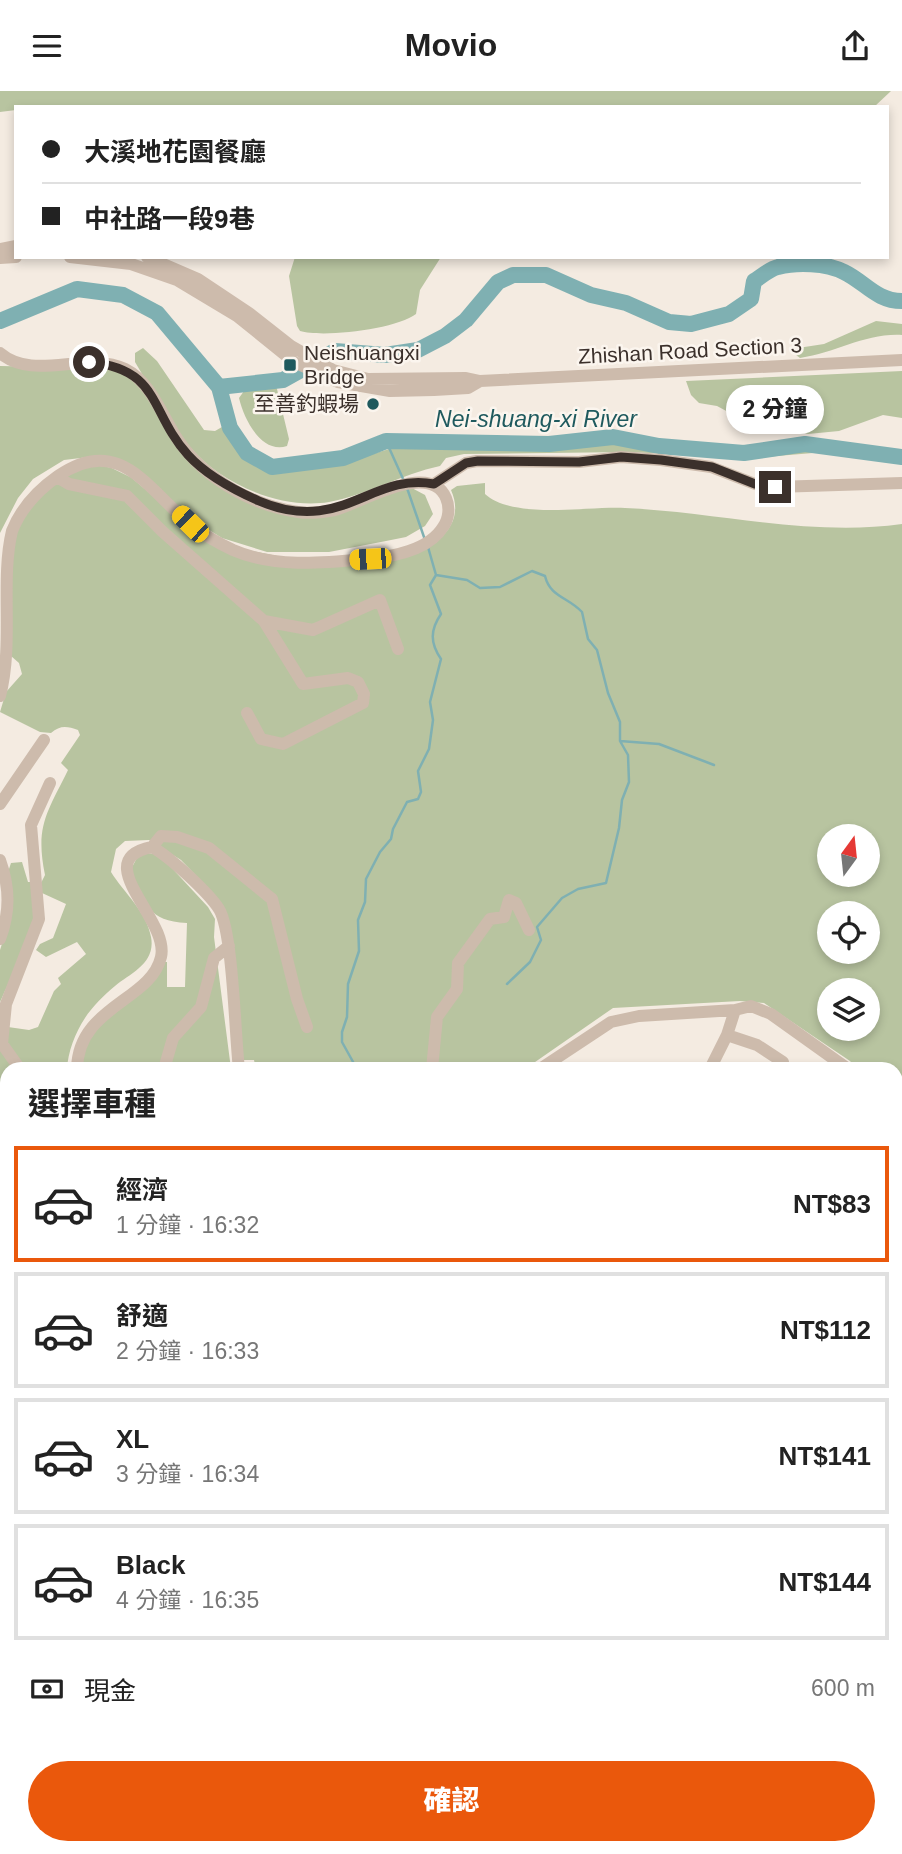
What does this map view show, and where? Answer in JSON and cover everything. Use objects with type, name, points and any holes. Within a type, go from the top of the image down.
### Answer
[{"type":"street","name":"Zhishan Road Section 3","points":[[87,259],[131,264],[177,280],[318,369],[368,379],[466,378],[480,381],[902,360]]},
{"type":"street","name":"Zhishan Road Section 3","points":[[152,259],[198,279],[298,358]]},
{"type":"street","points":[[0,352],[8,359],[23,363],[89,362],[111,364],[127,370],[142,382],[187,454],[205,471],[229,486],[283,510],[303,513],[334,510],[402,485],[420,482],[434,484],[446,495],[447,520],[441,531],[428,543],[399,554],[370,559],[294,563],[256,558],[212,539],[125,465],[101,460],[75,465],[37,492],[11,533],[4,575],[7,655],[0,696]]},
{"type":"street","points":[[434,484],[466,463],[478,461],[579,462],[621,457],[712,467],[755,484],[775,487],[902,483]]},
{"type":"street","points":[[57,477],[69,484],[127,496],[163,532],[264,621],[303,684],[348,678],[358,681],[364,694],[363,703],[283,744],[261,739],[247,713]]},
{"type":"street","points":[[264,621],[313,630],[380,600],[398,649]]},
{"type":"street","points":[[0,804],[44,740]]},
{"type":"street","points":[[15,1062],[1,1042],[6,1004],[39,919],[30,825],[50,782]]},
{"type":"street","points":[[78,1062],[89,1030],[155,971],[161,957],[159,929],[127,879],[129,861],[135,853],[152,847],[161,836],[177,837],[209,848],[272,899],[297,999],[307,1027]]},
{"type":"street","points":[[152,847],[167,856],[219,909],[229,946],[238,1062]]},
{"type":"street","points":[[0,860],[8,883],[9,901],[0,939]]},
{"type":"street","points":[[433,1062],[437,1017],[454,998],[458,963],[477,934],[490,919],[504,917],[509,900],[516,903],[529,930]]},
{"type":"street","points":[[166,1062],[173,1038],[201,1007],[214,958],[229,946]]},
{"type":"street","points":[[550,1062],[611,1021],[639,1016],[735,1010],[751,1006],[771,1014],[838,1062]]},
{"type":"street","points":[[714,1062],[727,1035],[735,1010]]},
{"type":"street","points":[[727,1035],[757,1045],[783,1062]]},
{"type":"green space","points":[[0,91],[891,91],[876,105],[14,105],[14,110],[0,112]]},
{"type":"green space","points":[[294,259],[440,259],[420,290],[416,314],[393,324],[360,331],[300,331],[289,276]]},
{"type":"green space","points":[[876,321],[902,324],[902,335],[876,337],[800,358],[796,355],[798,348],[824,344]]},
{"type":"green space","points":[[143,348],[157,361],[204,430],[215,431],[222,427],[256,462],[267,469],[283,470],[349,461],[406,444],[618,443],[741,454],[794,448],[813,453],[754,458],[629,452],[464,454],[446,458],[440,466],[343,499],[329,502],[291,502],[272,498],[235,483],[190,447],[167,417],[135,362],[135,353]]},
{"type":"green space","points":[[0,366],[109,368],[124,373],[141,386],[183,455],[289,515],[410,487],[425,495],[433,514],[425,526],[406,537],[329,552],[267,552],[222,538],[201,525],[161,492],[89,457],[64,460],[33,479],[18,498],[0,533]]},
{"type":"green space","points":[[902,371],[902,418],[883,415],[839,431],[808,434],[779,425],[771,417],[730,413],[717,406],[699,403],[691,395],[686,381]]},
{"type":"green space","points":[[276,385],[289,439],[287,446],[278,447],[269,445],[255,433],[239,398],[244,391]]},
{"type":"green space","points":[[93,465],[121,469],[208,542],[326,566],[438,540],[448,530],[454,518],[455,504],[451,490],[457,486],[485,483],[485,494],[498,502],[532,509],[660,510],[833,528],[902,524],[902,1062],[851,1062],[820,1041],[880,1041],[880,978],[817,978],[817,1039],[764,1003],[740,1001],[613,1008],[535,1062],[242,1060],[232,952],[207,887],[181,860],[149,840],[125,841],[116,849],[111,872],[149,928],[152,946],[146,961],[107,993],[88,1014],[78,1030],[68,1062],[17,1062],[4,1044],[8,1027],[29,1030],[38,1027],[54,991],[61,984],[58,978],[86,954],[77,942],[46,957],[36,950],[40,944],[53,938],[66,904],[42,893],[40,885],[45,875],[41,844],[49,809],[68,770],[61,763],[80,735],[78,730],[67,727],[61,727],[51,733],[40,732],[0,712],[6,692],[22,674],[19,663],[11,656],[10,577],[13,538],[26,513],[56,484]]},
{"type":"green space","points":[[140,852],[154,854],[170,866],[208,907],[215,919],[214,937],[230,1062],[82,1062],[91,1030],[164,962],[167,962],[167,987],[185,987],[187,923],[164,919],[150,909],[129,873]]},
{"type":"green space","points":[[22,862],[28,882],[34,882],[36,913],[31,933],[0,1002],[0,950],[10,919],[8,872],[11,863]]},
{"type":"green space","points":[[0,1049],[10,1062],[0,1062]]},
{"type":"waterway","points":[[219,387],[283,380],[335,351],[385,355],[418,350],[445,336],[466,320],[498,282],[513,275],[546,275],[591,295],[626,303],[669,322],[691,324],[729,314],[751,299],[754,281],[775,268],[794,264],[837,269],[885,298],[902,301]]},
{"type":"waterway","name":"Nei-shuang-xi River","points":[[0,321],[77,289],[123,295],[157,313],[219,387],[230,428],[247,453],[272,467],[343,458],[386,441],[549,444],[613,437],[659,446],[744,453],[805,444],[902,457]]},
{"type":"waterway","points":[[386,441],[404,481]]},
{"type":"waterway","points":[[407,488],[424,537]]},
{"type":"waterway","points":[[353,1062],[342,1042],[342,1032],[347,1017],[348,984],[359,951],[358,920],[365,902],[366,879],[380,852],[391,839],[393,829],[407,802],[418,799],[421,792],[418,771],[429,749],[433,720],[430,702],[441,659],[433,637],[441,614],[430,585],[436,575],[428,547]]},
{"type":"waterway","points":[[436,575],[467,580],[480,588],[500,587],[532,571],[545,576],[555,593],[582,612],[588,639],[597,650],[608,693],[620,722],[620,741],[628,755],[629,782],[622,800],[619,828],[606,883],[578,889],[562,898],[537,927],[541,940],[530,962],[507,984]]},
{"type":"waterway","points":[[620,741],[659,744],[714,765]]},
{"type":"place","name":"Neishuangxi Bridge","points":[[290,365]]},
{"type":"place","name":"至善釣蝦場","points":[[373,404]]},
{"type":"route","points":[[89,362],[111,364],[127,370],[142,382],[153,396],[187,454],[205,471],[229,486],[283,510],[303,513],[334,510],[402,485],[420,482],[434,484],[466,463],[478,461],[579,462],[621,457],[661,460],[712,467],[755,484],[775,487]]}]
